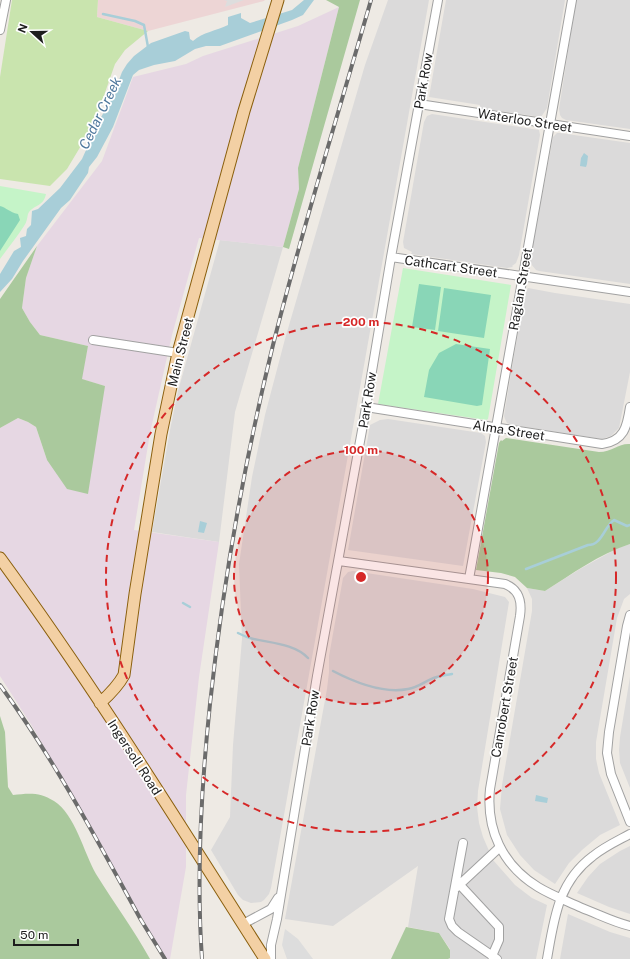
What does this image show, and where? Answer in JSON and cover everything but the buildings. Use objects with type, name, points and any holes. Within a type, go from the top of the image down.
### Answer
[{"type":"main road","name":"Main Street","points":[[100,702],[111,694],[120,684],[124,675],[135,594],[161,434],[178,353],[244,111],[278,0]]},
{"type":"main road","name":"Ingersoll Road","points":[[0,558],[39,611],[100,702],[265,959]]},
{"type":"street","points":[[0,30],[6,0]]},
{"type":"street","name":"Park Row","points":[[271,959],[271,945],[277,919],[317,676],[438,0]]},
{"type":"street","name":"Raglan Street","points":[[469,579],[572,0]]},
{"type":"street","name":"Waterloo Street","points":[[419,104],[630,136]]},
{"type":"street","name":"Cathcart Street","points":[[391,257],[630,292]]},
{"type":"street","points":[[93,340],[178,353]]},
{"type":"street","name":"Alma Street","points":[[366,407],[593,444],[608,443],[618,439],[626,428],[630,408]]},
{"type":"street","name":"Canrobert Street","points":[[338,561],[508,585],[518,594],[521,599],[520,616],[489,798],[492,829],[500,847],[509,861],[524,877],[536,886],[605,918],[630,926]]},
{"type":"street","points":[[630,615],[609,732],[607,752],[612,774],[630,822]]},
{"type":"street","points":[[547,959],[552,929],[560,898],[571,880],[588,860],[630,834]]},
{"type":"street","points":[[457,887],[499,927],[499,940],[495,957],[452,926],[449,919],[457,887],[463,843]]},
{"type":"street","points":[[457,887],[500,847]]},
{"type":"street","name":"Park Row","points":[[243,924],[270,908],[280,894]]},
{"type":"shaded area","points":[[98,0],[265,0],[148,31],[97,17]]},
{"type":"shaded area","points":[[224,0],[244,0],[225,7],[227,1]]},
{"type":"shaded area","points":[[388,0],[429,0],[271,888],[269,894],[264,900],[261,902],[251,903],[243,900],[238,895],[211,850],[230,817],[233,745],[242,639],[239,564],[252,477],[265,415],[285,339],[365,65]]},
{"type":"shaded area","points":[[446,0],[565,0],[547,108],[541,117],[480,108],[480,105],[429,97]]},
{"type":"shaded area","points":[[576,0],[630,0],[630,129],[566,120],[560,115],[559,109]]},
{"type":"shaded area","points":[[339,7],[298,168],[299,189],[283,247],[199,238],[172,335],[150,433],[134,530],[219,542],[199,677],[186,795],[186,867],[170,959],[166,959],[32,726],[0,676],[0,428],[18,418],[36,427],[47,460],[105,386],[81,379],[88,346],[40,335],[30,322],[22,308],[26,278],[37,246],[102,161],[133,77],[186,64],[203,56],[298,26]]},
{"type":"shaded area","points":[[432,114],[539,130],[540,135],[519,255],[516,263],[512,266],[513,267],[507,268],[411,254],[412,252],[404,248],[403,242],[424,122],[427,116]]},
{"type":"shaded area","points":[[557,133],[630,143],[630,284],[539,271],[536,270],[531,264],[530,261],[553,137]]},
{"type":"shaded area","points":[[220,240],[283,247],[235,412],[219,542],[152,532],[178,391]]},
{"type":"shaded area","points":[[528,288],[630,304],[630,372],[619,428],[611,436],[602,439],[507,423],[504,416],[525,294]]},
{"type":"shaded area","points":[[388,419],[481,433],[485,436],[486,442],[463,566],[348,550],[370,425],[380,420]]},
{"type":"shaded area","points":[[630,544],[630,594],[624,599],[617,618],[596,742],[596,759],[599,773],[620,825],[600,835],[582,850],[569,863],[555,884],[534,870],[520,855],[507,835],[500,809],[502,785],[532,611],[532,599],[527,588],[545,591],[616,549]]},
{"type":"shaded area","points":[[353,571],[473,589],[505,597],[509,602],[478,791],[477,807],[483,837],[493,860],[515,885],[532,898],[547,905],[536,959],[448,959],[450,958],[450,949],[439,933],[408,927],[418,866],[333,926],[285,919],[327,689],[329,656],[343,578],[348,572]]},
{"type":"shaded area","points":[[630,677],[630,788],[620,763],[619,750]]},
{"type":"shaded area","points":[[630,846],[630,914],[609,907],[577,893],[588,877],[600,864]]},
{"type":"shaded area","points":[[568,914],[610,932],[630,938],[630,959],[560,959]]},
{"type":"shaded area","points":[[285,929],[298,939],[313,959],[287,959],[282,945]]},
{"type":"green space","points":[[12,0],[98,0],[97,17],[148,31],[125,50],[115,64],[94,124],[67,169],[50,186],[0,179],[0,77]]},
{"type":"green space","points":[[326,0],[360,0],[289,249],[283,247],[299,189],[298,168],[339,7]]},
{"type":"green space","points":[[0,186],[46,194],[43,202],[30,211],[25,224],[0,259]]},
{"type":"green space","points":[[0,206],[18,214],[20,220],[0,251]]},
{"type":"green space","points":[[37,246],[26,278],[22,308],[40,335],[88,346],[82,379],[105,386],[88,494],[67,489],[47,460],[36,427],[18,418],[0,428],[0,299]]},
{"type":"green space","points":[[403,268],[511,285],[488,419],[486,420],[378,404]]},
{"type":"green space","points":[[419,284],[441,287],[435,330],[412,327]]},
{"type":"green space","points":[[444,288],[491,295],[484,338],[438,331]]},
{"type":"green space","points":[[456,344],[490,349],[482,405],[477,406],[424,397],[429,370],[439,353]]},
{"type":"green space","points":[[506,438],[599,452],[608,451],[622,445],[630,444],[630,544],[607,553],[545,591],[527,588],[515,577],[501,573],[476,570],[499,443],[501,440],[502,441]]},
{"type":"green space","points":[[0,716],[5,732],[8,787],[13,795],[29,794],[49,798],[61,807],[68,815],[96,874],[150,959],[0,959]]},
{"type":"green space","points":[[406,927],[439,933],[450,950],[450,958],[391,959]]},
{"type":"water","name":"Cedar Creek","points":[[304,0],[314,0],[303,15],[292,20],[220,46],[206,46],[195,49],[175,61],[154,65],[139,70],[133,75],[113,127],[97,157],[89,167],[88,173],[70,200],[61,208],[23,261],[12,279],[0,292],[0,274],[14,251],[21,247],[20,238],[26,236],[27,229],[31,225],[32,211],[38,209],[60,188],[82,159],[100,119],[113,96],[122,72],[134,56],[151,43],[185,31],[189,32],[190,39],[193,41],[205,34],[228,25],[228,17],[241,13],[241,18],[250,23],[292,10]]},
{"type":"water","points":[[584,153],[588,156],[586,167],[580,166],[581,158]]},
{"type":"water","points":[[200,521],[207,523],[204,533],[198,532]]},
{"type":"water","points":[[536,795],[548,798],[547,803],[535,801]]},
{"type":"waterway","points":[[103,14],[135,21],[144,25],[148,47]]},
{"type":"waterway","points":[[526,569],[597,542],[614,520],[627,526],[630,525]]},
{"type":"waterway","points":[[183,603],[190,607]]},
{"type":"waterway","points":[[238,633],[246,637],[288,646],[296,649],[308,658]]},
{"type":"waterway","points":[[333,671],[359,683],[389,690],[411,688],[433,678],[452,674]]},
{"type":"railway","points":[[202,959],[199,895],[200,831],[204,768],[215,659],[228,568],[262,389],[273,345],[308,215],[371,0]]},
{"type":"railway","points":[[0,685],[20,713],[57,771],[141,920],[165,959]]}]
